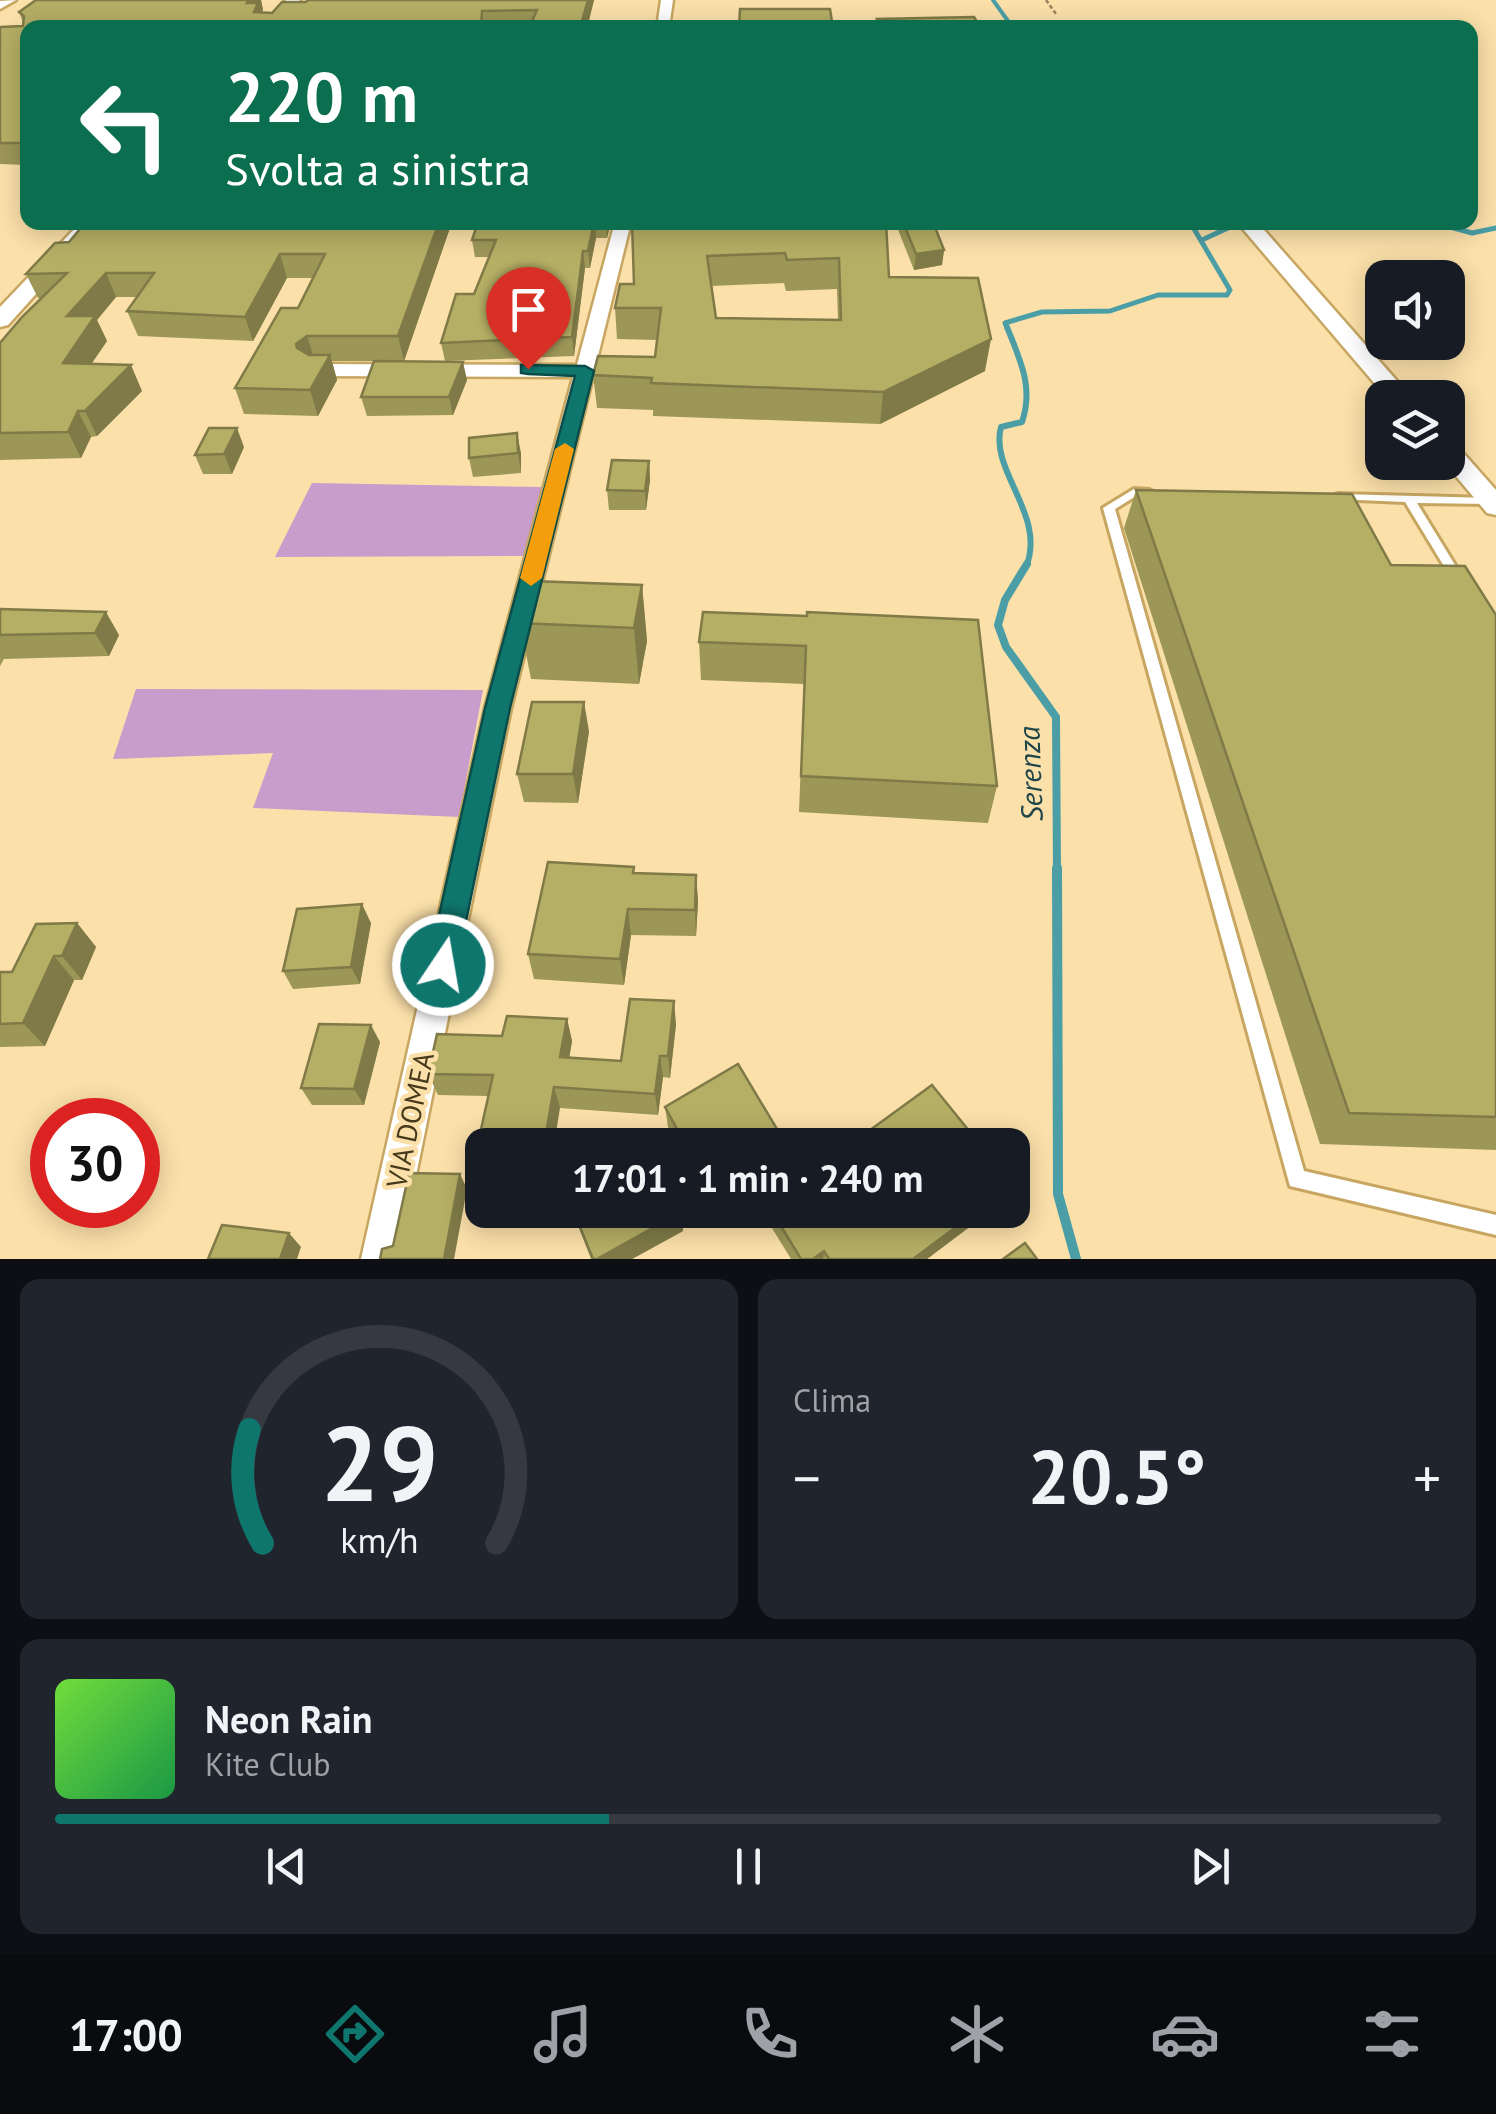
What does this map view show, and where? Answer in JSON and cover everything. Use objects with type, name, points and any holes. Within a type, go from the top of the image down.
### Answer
[{"type":"street","points":[[0,6],[10,0]]},
{"type":"street","points":[[276,20],[293,0]]},
{"type":"street","points":[[0,320],[84,230]]},
{"type":"street","name":"VIA DOMEA","points":[[380,1259],[498,708],[622,230]]},
{"type":"street","points":[[1253,230],[1384,380]]},
{"type":"street","points":[[317,370],[585,371]]},
{"type":"street","points":[[1465,471],[1494,504]]},
{"type":"lane","points":[[1173,494],[1134,492],[1109,508],[1298,1179],[1496,1225]]},
{"type":"lane","points":[[1330,497],[1494,504]]},
{"type":"lane","points":[[1409,499],[1467,595]]},
{"type":"shaded area","points":[[312,483],[542,487],[525,556],[275,557]]},
{"type":"shaded area","points":[[136,689],[483,690],[459,817],[253,808],[273,753],[113,759]]},
{"type":"building","points":[[36,0],[249,0],[247,3],[258,3],[254,12],[272,13],[282,2],[308,0],[588,0],[582,20],[533,20],[537,10],[482,11],[481,20],[24,20],[19,12]]},
{"type":"building","points":[[740,9],[830,9],[832,20],[739,20]]},
{"type":"building","points":[[974,17],[976,20],[878,20]]},
{"type":"building","points":[[20,26],[20,143],[0,143],[0,27]]},
{"type":"building","points":[[79,230],[436,230],[398,336],[307,336],[296,344],[309,355],[330,355],[310,390],[235,388],[281,308],[298,308],[325,254],[280,254],[245,317],[127,311],[154,273],[106,273],[67,316],[95,316],[63,363],[131,365],[85,411],[78,411],[68,432],[0,433],[0,343],[67,273],[26,274],[55,243],[69,242]]},
{"type":"building","points":[[475,230],[592,230],[588,251],[583,251],[572,337],[441,343],[456,294],[474,294],[496,240],[472,240]]},
{"type":"building","points":[[632,230],[886,230],[889,277],[978,278],[991,339],[883,392],[651,383],[652,378],[593,375],[598,356],[655,357],[661,308],[615,308],[620,284],[634,284]],"holes":[[[785,253],[787,260],[839,258],[841,320],[716,318],[707,256]]]},
{"type":"building","points":[[906,230],[936,230],[944,250],[916,254]]},
{"type":"building","points":[[374,361],[463,362],[449,397],[361,397]]},
{"type":"building","points":[[209,428],[237,428],[224,454],[195,455]]},
{"type":"building","points":[[517,433],[518,453],[469,458],[469,438]]},
{"type":"building","points":[[612,460],[649,461],[645,491],[607,490]]},
{"type":"building","points":[[1136,490],[1352,494],[1391,565],[1465,566],[1496,615],[1496,1117],[1349,1113]]},
{"type":"building","points":[[532,581],[642,585],[634,628],[520,623]]},
{"type":"building","points":[[0,609],[106,612],[95,633],[0,635]]},
{"type":"building","points":[[703,612],[807,616],[807,612],[978,620],[997,786],[801,776],[806,646],[699,642]]},
{"type":"building","points":[[532,702],[584,702],[573,774],[517,774]]},
{"type":"building","points":[[548,862],[634,867],[633,873],[696,875],[695,910],[628,909],[620,959],[528,954]]},
{"type":"building","points":[[362,904],[351,967],[283,971],[297,909]]},
{"type":"building","points":[[77,923],[62,956],[54,956],[23,1023],[0,1024],[0,972],[12,972],[36,924]]},
{"type":"building","points":[[630,999],[674,1001],[668,1056],[660,1056],[655,1094],[554,1087],[547,1128],[481,1128],[493,1075],[428,1074],[437,1034],[502,1036],[507,1016],[567,1019],[560,1057],[621,1061]]},
{"type":"building","points":[[319,1024],[371,1025],[354,1089],[301,1088]]},
{"type":"building","points":[[738,1064],[776,1128],[677,1128],[665,1107]]},
{"type":"building","points":[[932,1085],[967,1128],[873,1128]]},
{"type":"building","points":[[409,1173],[460,1174],[444,1259],[380,1259],[382,1249],[393,1246]]},
{"type":"building","points":[[222,1225],[289,1233],[280,1259],[208,1259]]},
{"type":"building","points":[[580,1228],[652,1228],[597,1259],[593,1259]]},
{"type":"building","points":[[782,1228],[955,1228],[913,1259],[829,1259],[824,1251],[813,1259],[801,1259]]},
{"type":"building","points":[[1025,1243],[1037,1259],[1003,1259]]},
{"type":"waterway","points":[[993,0],[1007,20]]},
{"type":"waterway","name":"Serenza","points":[[1461,230],[1472,233],[1496,228]]},
{"type":"waterway","name":"Serenza","points":[[1008,330],[1005,323],[1042,312],[1110,311],[1158,295],[1227,295],[1230,290],[1195,230]]},
{"type":"waterway","name":"Serenza","points":[[1204,239],[1224,230]]},
{"type":"waterway","name":"Serenza","points":[[1007,327],[1024,374],[1027,397],[1022,422],[1001,427],[999,444],[1029,529],[1026,565]]},
{"type":"waterway","name":"Serenza","points":[[1026,565],[1005,600],[998,625],[1006,647],[1056,717],[1057,871]]},
{"type":"waterway","name":"Serenza","points":[[1057,868],[1058,1194],[1076,1259]]},
{"type":"slow traffic","points":[[531,578],[565,449]]},
{"type":"route","points":[[443,965],[498,708],[585,371],[528,369]]}]
